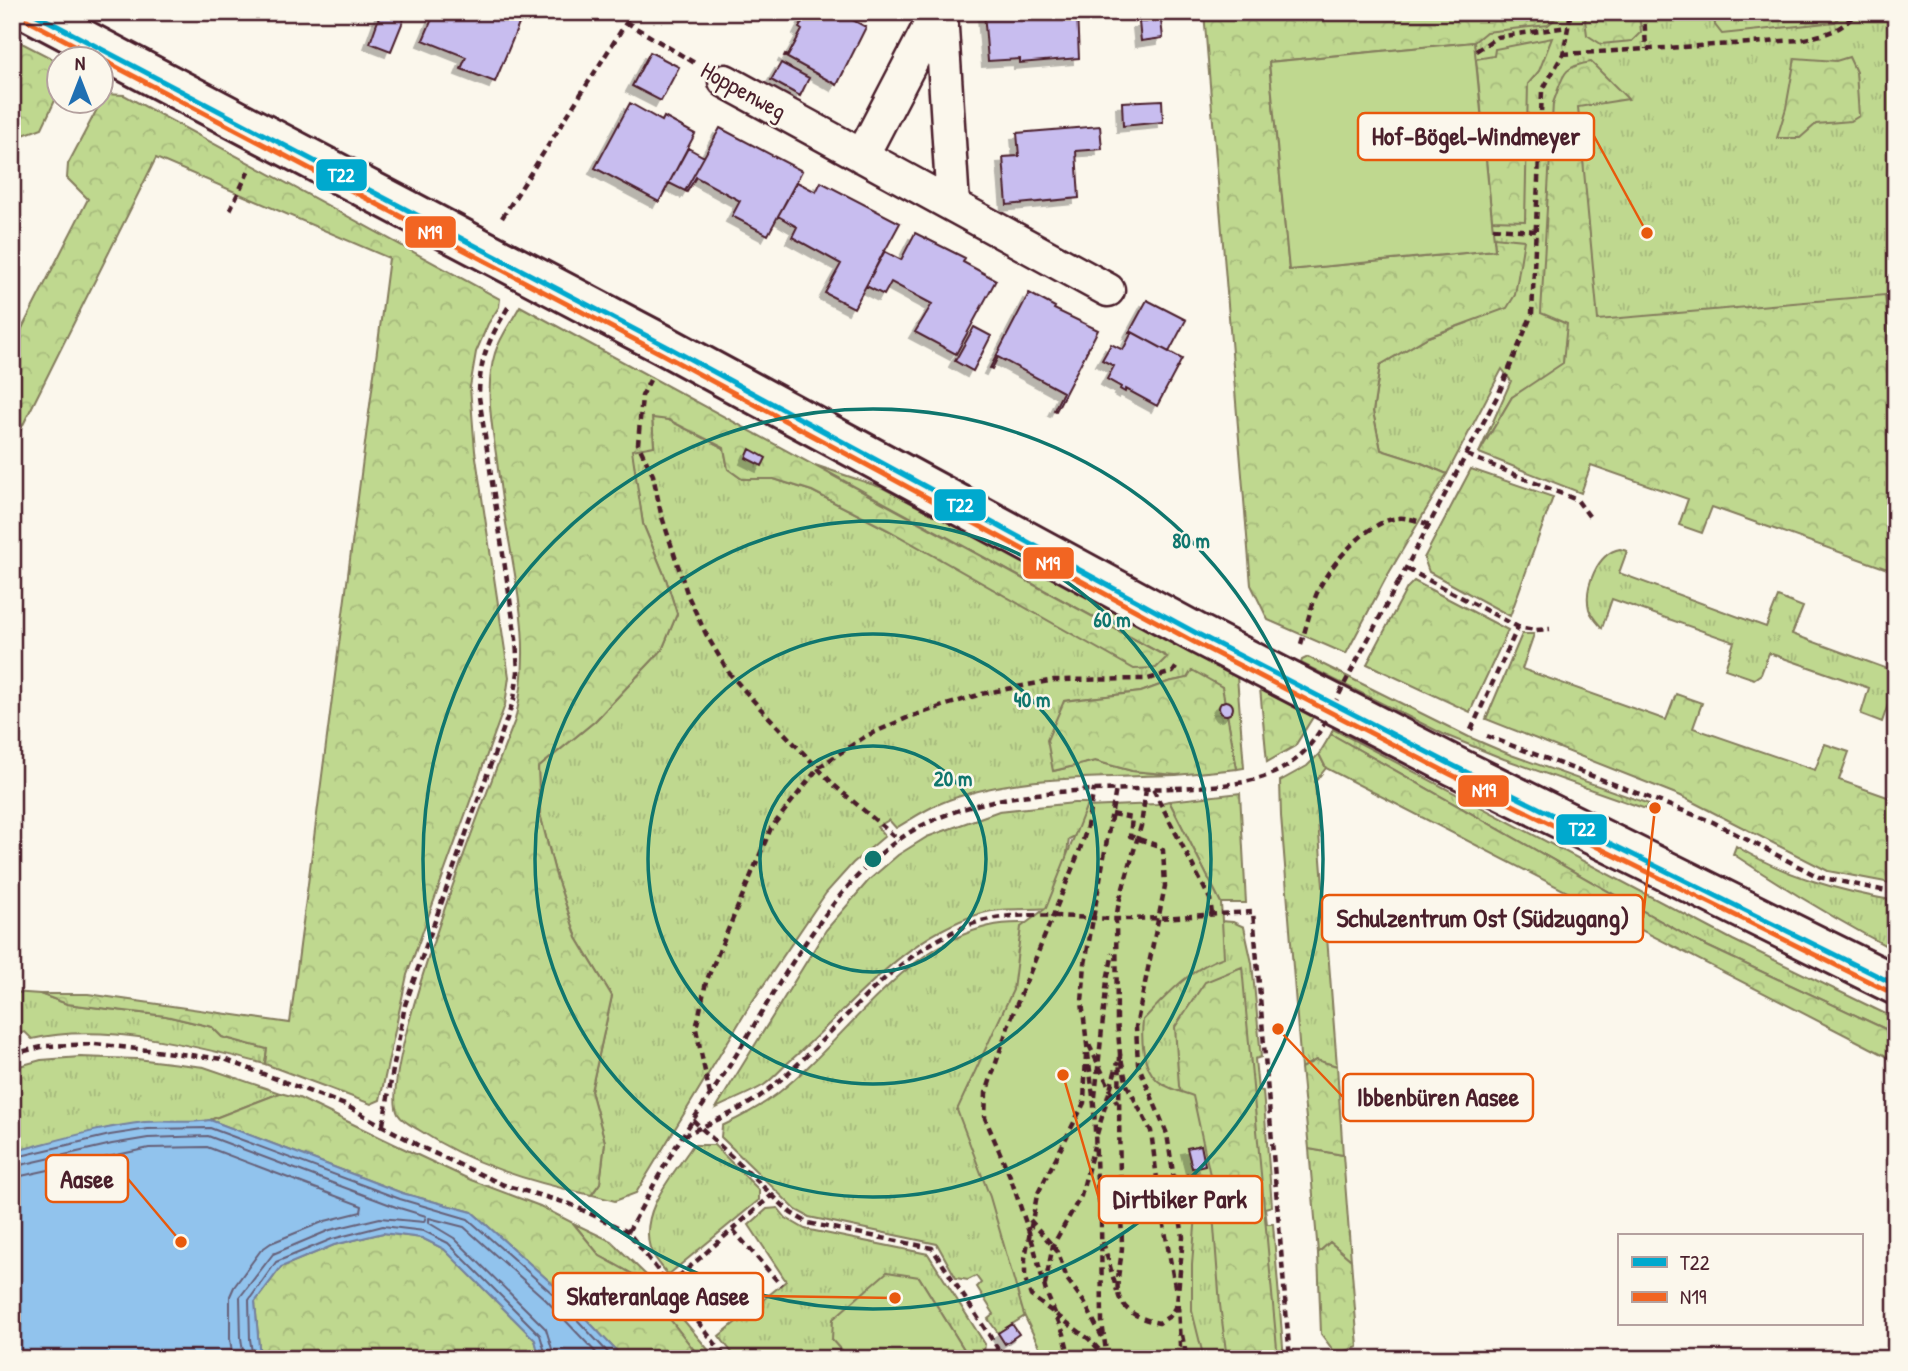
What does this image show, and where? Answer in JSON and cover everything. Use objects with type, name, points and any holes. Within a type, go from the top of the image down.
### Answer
[{"type":"main road","points":[[32,12],[501,246],[666,346],[1198,634],[1454,766],[1896,985]]},
{"type":"street","points":[[862,156],[939,12]]},
{"type":"street","points":[[939,12],[953,205]]},
{"type":"street","name":"Hoppenweg","points":[[725,81],[1108,290]]},
{"type":"path","points":[[383,1124],[405,1005],[488,774],[514,699],[516,685],[516,639],[479,397],[479,372],[484,354],[491,335],[515,295],[501,246],[633,12]]},
{"type":"path","points":[[628,1232],[682,1136],[777,986],[845,887],[899,839],[922,826],[980,803],[1060,791],[1216,786],[1262,776],[1290,764],[1313,744],[1499,393],[1532,314],[1542,91],[1563,54],[1571,12]]},
{"type":"path","points":[[1644,12],[1646,49]]},
{"type":"path","points":[[1563,54],[1800,40],[1826,34],[1849,24],[1855,12]]},
{"type":"path","name":"Hoppenweg","points":[[626,22],[725,81]]},
{"type":"path","points":[[1476,51],[1497,37],[1569,27]]},
{"type":"path","points":[[1493,228],[1536,232]]},
{"type":"path","points":[[666,346],[642,396],[638,444],[653,475],[661,514],[688,596],[729,673],[835,786],[899,839]]},
{"type":"path","points":[[1467,455],[1577,499],[1592,520]]},
{"type":"path","points":[[1301,644],[1321,583],[1347,550],[1387,520],[1403,518],[1430,524]]},
{"type":"path","points":[[1407,569],[1518,627],[1550,629]]},
{"type":"path","points":[[1518,627],[1471,730],[1713,822],[1819,877],[1896,893]]},
{"type":"path","points":[[710,1095],[696,1029],[706,982],[771,828],[819,767],[866,736],[909,717],[981,694],[1054,680],[1148,679],[1173,672],[1198,634]]},
{"type":"path","points":[[1289,638],[1310,650]]},
{"type":"path","points":[[1347,668],[1359,674]]},
{"type":"path","points":[[1070,1359],[1022,1212],[996,1139],[985,1118],[986,1093],[1010,1021],[1086,831],[1094,789]]},
{"type":"path","points":[[1107,1358],[1104,1341],[1094,1105],[1082,1002],[1085,964],[1116,789]]},
{"type":"path","points":[[1118,1294],[1122,1250],[1116,919],[1138,837],[1146,789]]},
{"type":"path","points":[[1153,789],[1210,899],[1212,914]]},
{"type":"path","points":[[1101,1235],[1118,1294],[1128,1311],[1147,1321],[1159,1323],[1171,1316],[1177,1304],[1183,1237],[1167,1135],[1138,1064],[1136,1027],[1165,886],[1163,850],[1138,837],[1130,836],[1132,818],[1112,814]]},
{"type":"path","points":[[682,1136],[761,1096],[798,1064],[872,990],[936,940],[974,923],[1008,917],[1159,919],[1253,912],[1290,1359]]},
{"type":"path","points":[[1094,1105],[1107,980],[1115,945]]},
{"type":"path","points":[[1087,1041],[1119,1106]]},
{"type":"path","points":[[1087,1041],[1084,1103],[1037,1195],[1025,1258],[1025,1279],[1031,1296],[1089,1339],[1107,1358]]},
{"type":"path","points":[[12,1054],[46,1046],[95,1044],[224,1059],[345,1105],[423,1148],[503,1185],[570,1204],[628,1232],[727,1359]]},
{"type":"path","points":[[1120,1054],[1127,1085],[1151,1131],[1160,1203],[1187,1359]]},
{"type":"path","points":[[1045,1289],[1053,1245],[1081,1196],[1120,1054]]},
{"type":"path","points":[[693,1120],[790,1213],[808,1223],[932,1248],[997,1347],[997,1359]]},
{"type":"path","points":[[670,1285],[772,1195]]},
{"type":"path","points":[[1022,1212],[1058,1252],[1067,1279],[1084,1302],[1104,1341]]},
{"type":"path","points":[[733,1230],[781,1285]]},
{"type":"path","points":[[1176,1359],[1180,1346],[1180,1324]]},
{"type":"green space","points":[[1204,12],[1530,12],[1554,20],[1548,25],[1486,32],[1474,42],[1269,62],[1289,270],[1495,250],[1494,237],[1524,240],[1515,295],[1507,308],[1428,337],[1380,365],[1373,412],[1381,450],[1447,474],[1386,578],[1346,654],[1268,620],[1251,585]]},
{"type":"green space","points":[[1252,12],[1896,12],[1896,557],[1512,397],[1479,453],[1511,381],[1502,369],[1447,474],[1381,450],[1373,412],[1380,365],[1428,337],[1467,323],[1254,46]]},
{"type":"green space","points":[[1589,12],[1639,12],[1641,32],[1632,41],[1601,44],[1587,35],[1585,20]]},
{"type":"green space","points":[[1714,12],[1843,12],[1835,22],[1722,34],[1715,25]]},
{"type":"green space","points":[[12,38],[46,55],[48,116],[42,128],[18,137],[12,134]]},
{"type":"green space","points":[[1552,38],[1539,71],[1528,84],[1525,221],[1492,220],[1476,59],[1494,56],[1495,49]]},
{"type":"green space","points":[[1474,42],[1495,250],[1289,270],[1269,62]]},
{"type":"green space","points":[[1849,57],[1856,72],[1859,116],[1851,121],[1816,124],[1800,138],[1777,138],[1786,108],[1795,58],[1836,61]]},
{"type":"green space","points":[[1591,62],[1628,99],[1578,107],[1598,320],[1885,295],[1896,406],[1896,572],[1712,507],[1702,533],[1679,525],[1688,499],[1591,465],[1581,493],[1479,453],[1512,397],[1563,363],[1567,324],[1541,313],[1553,103],[1564,74],[1574,67]]},
{"type":"green space","points":[[116,95],[124,95],[500,299],[499,307],[476,352],[470,387],[475,451],[509,677],[505,705],[407,975],[380,1100],[371,1104],[265,1064],[267,1049],[222,1037],[212,1027],[166,1016],[67,1004],[40,994],[88,994],[290,1023],[389,258],[156,158],[12,447],[12,348],[88,199],[67,178],[68,164],[93,116],[116,116]]},
{"type":"green space","points":[[520,306],[1167,657],[1156,668],[1134,669],[888,530],[812,491],[774,479],[742,479],[728,469],[724,448],[669,420],[652,418],[654,446],[632,450],[643,524],[677,614],[662,650],[595,721],[538,768],[540,814],[556,876],[577,938],[612,996],[591,1091],[605,1142],[600,1183],[591,1195],[546,1184],[480,1162],[439,1142],[407,1123],[398,1114],[396,1087],[404,1043],[420,986],[440,922],[515,720],[520,694],[523,668],[521,619],[501,494],[491,416],[490,378],[495,353]]},
{"type":"green space","points":[[652,417],[669,420],[724,448],[728,469],[742,479],[774,479],[812,491],[888,530],[1167,657],[815,465],[883,488],[1237,676],[1244,768],[1237,769],[1222,687],[1187,678],[1141,692],[1064,701],[1054,771],[1095,761],[1132,771],[1176,775],[1056,779],[995,787],[939,804],[896,828],[889,820],[877,827],[885,836],[853,863],[826,893],[750,1005],[636,1193],[615,1201],[592,1195],[600,1183],[605,1142],[591,1091],[612,996],[577,938],[556,876],[540,814],[538,768],[595,721],[662,650],[677,614],[643,524],[631,449],[654,446]]},
{"type":"green space","points":[[1471,469],[1553,497],[1510,616],[1429,572],[1424,558]]},
{"type":"green space","points":[[1620,549],[1627,551],[1619,573],[1766,627],[1778,597],[1803,607],[1792,634],[1896,672],[1896,697],[1891,696],[1882,722],[1861,714],[1869,688],[1769,653],[1761,674],[1754,679],[1725,669],[1734,642],[1612,599],[1602,628],[1589,609],[1588,591],[1599,564],[1612,552]]},
{"type":"green space","points":[[1414,581],[1508,630],[1470,712],[1367,664],[1407,588]]},
{"type":"green space","points":[[1522,634],[1534,634],[1522,669],[1666,720],[1676,694],[1702,703],[1693,728],[1815,770],[1825,744],[1849,752],[1839,780],[1896,800],[1896,884],[1828,871],[1681,796],[1486,719]]},
{"type":"green space","points":[[1308,657],[1469,737],[1511,755],[1649,804],[1646,809],[1504,759],[1445,735],[1301,663]]},
{"type":"green space","points":[[1192,670],[1222,687],[1237,769],[1176,775],[1132,771],[1095,761],[1053,771],[1047,740],[1064,701],[1141,692],[1187,678]]},
{"type":"green space","points":[[1260,688],[1313,717],[1295,746],[1267,762]]},
{"type":"green space","points":[[1333,729],[1733,940],[1896,1019],[1896,1034],[1696,941],[1331,734]]},
{"type":"green space","points":[[1331,734],[1696,941],[1896,1034],[1896,1061],[1326,768],[1319,754]]},
{"type":"green space","points":[[1319,754],[1326,768],[1315,782],[1337,1066],[1316,1060],[1301,1068],[1280,781],[1307,766]]},
{"type":"green space","points":[[1240,793],[1246,903],[1221,903],[1169,801]]},
{"type":"green space","points":[[1169,801],[1221,903],[1224,957],[1200,968],[1180,983],[1143,1020],[1142,1027],[1144,1051],[1152,1074],[1164,1085],[1193,1096],[1210,1175],[1187,1174],[1188,1187],[1197,1201],[1192,1311],[1204,1359],[1045,1359],[1024,1315],[990,1197],[957,1110],[1013,990],[1021,927],[1046,908],[1086,807],[1157,804]]},
{"type":"green space","points":[[1089,803],[1077,835],[1069,839],[1063,881],[1053,908],[979,914],[951,925],[925,940],[878,976],[768,1082],[716,1108],[826,930],[869,880],[898,855],[927,837],[999,811]]},
{"type":"green space","points":[[1736,846],[1773,866],[1813,881],[1896,901],[1896,951],[1833,917],[1733,854]]},
{"type":"green space","points":[[1221,921],[1244,927],[1252,963],[1261,1057],[1255,1059],[1258,1090],[1263,1091],[1272,1206],[1265,1208],[1267,1224],[1273,1224],[1284,1359],[1021,1359],[1040,1347],[1025,1316],[998,1333],[988,1319],[994,1314],[977,1287],[981,1283],[976,1276],[968,1280],[956,1278],[937,1244],[809,1217],[796,1210],[721,1137],[722,1126],[777,1094],[802,1073],[897,978],[923,957],[951,940],[982,928],[1011,923]]},
{"type":"green space","points":[[1242,967],[1278,1359],[1227,1359],[1210,1175],[1179,1086],[1175,1027],[1205,982]]},
{"type":"green space","points":[[12,992],[40,994],[67,1004],[166,1016],[212,1027],[222,1037],[267,1049],[265,1064],[149,1038],[89,1033],[32,1039],[25,1032],[12,1035]]},
{"type":"green space","points":[[80,1057],[137,1059],[204,1067],[280,1093],[210,1120],[194,1123],[147,1122],[109,1128],[12,1152],[12,1068],[41,1060]]},
{"type":"green space","points":[[1316,1060],[1337,1066],[1343,1155],[1309,1149],[1301,1068]]},
{"type":"green space","points":[[280,1093],[299,1098],[471,1180],[540,1206],[573,1223],[600,1256],[636,1276],[701,1359],[624,1359],[557,1288],[472,1212],[402,1193],[210,1120]]},
{"type":"green space","points":[[693,1145],[714,1145],[759,1190],[759,1200],[668,1275],[650,1248],[649,1220],[660,1193]]},
{"type":"green space","points":[[1309,1149],[1343,1155],[1351,1260],[1330,1242],[1318,1253]]},
{"type":"green space","points":[[778,1208],[786,1218],[805,1229],[928,1254],[985,1344],[984,1352],[970,1359],[919,1277],[832,1340],[849,1359],[737,1359],[719,1336],[786,1281],[749,1225],[767,1209]]},
{"type":"green space","points":[[573,1223],[611,1241],[646,1275],[716,1359],[701,1359],[636,1276],[600,1256]]},
{"type":"green space","points":[[383,1233],[422,1238],[444,1249],[535,1340],[541,1359],[260,1359],[255,1302],[281,1267],[334,1245]]},
{"type":"green space","points":[[1330,1242],[1351,1260],[1358,1347],[1336,1354],[1321,1334],[1318,1253]]},
{"type":"green space","points":[[887,1272],[919,1277],[970,1359],[849,1359],[832,1340],[833,1319]]},
{"type":"water","points":[[210,1120],[402,1193],[472,1212],[557,1288],[624,1359],[540,1359],[535,1340],[444,1249],[422,1238],[383,1233],[334,1245],[281,1267],[255,1302],[260,1359],[12,1359],[12,1152],[128,1124]]},
{"type":"building","points":[[381,12],[406,14],[391,51],[370,43]]},
{"type":"building","points":[[435,12],[524,12],[495,82],[461,69],[466,57],[423,40]]},
{"type":"building","points":[[807,12],[838,12],[866,27],[837,85],[784,56],[788,56],[802,30],[799,28]]},
{"type":"building","points":[[984,12],[1077,12],[1079,58],[1020,63],[1020,59],[988,61]]},
{"type":"building","points":[[1144,12],[1160,12],[1163,38],[1141,41],[1139,22],[1146,22]]},
{"type":"building","points":[[650,52],[679,67],[661,101],[632,86]]},
{"type":"building","points":[[781,63],[809,78],[800,96],[771,80]]},
{"type":"building","points":[[1162,100],[1163,122],[1123,126],[1122,102]]},
{"type":"building","points":[[630,103],[662,121],[664,117],[695,134],[659,202],[595,168]]},
{"type":"building","points":[[1100,126],[1102,149],[1076,151],[1079,198],[1007,205],[1003,157],[1019,156],[1017,133]]},
{"type":"building","points":[[720,128],[802,171],[768,235],[732,216],[740,201],[696,177],[687,192],[685,191]]},
{"type":"building","points":[[688,148],[704,157],[685,191],[669,183]]},
{"type":"building","points":[[797,182],[816,192],[821,182],[900,223],[854,308],[825,293],[841,264],[792,237],[797,227],[778,216]]},
{"type":"building","points":[[915,233],[965,258],[963,262],[996,280],[956,354],[915,332],[932,304],[891,282],[884,295],[866,286],[884,251],[901,260]]},
{"type":"building","points":[[1029,293],[1055,307],[1054,309],[1098,330],[1056,411],[1054,410],[1063,392],[998,357],[992,369],[990,368]]},
{"type":"building","points":[[1147,300],[1186,320],[1169,352],[1132,332],[1129,333]]},
{"type":"building","points":[[974,327],[991,336],[973,371],[955,361]]},
{"type":"building","points":[[1132,332],[1182,359],[1157,406],[1126,389],[1125,392],[1107,379],[1114,366],[1102,360],[1111,344],[1123,350]]},
{"type":"building","points":[[750,449],[766,458],[762,466],[746,458]]},
{"type":"building","points":[[1223,701],[1229,701],[1233,708],[1229,715],[1223,715],[1219,711],[1219,705]]},
{"type":"building","points":[[1201,1145],[1205,1165],[1192,1168],[1187,1148]]},
{"type":"building","points":[[1012,1324],[1019,1334],[1005,1344],[998,1333]]},
{"type":"transit line","name":"T22","points":[[31,12],[666,346],[1198,634],[1454,766],[1896,985]]},
{"type":"transit line","name":"N19","points":[[27,20],[662,354],[1194,642],[1450,774],[1892,993]]},
{"type":"place","name":"Hof-Bögel-Windmeyer","points":[[1647,233]]},
{"type":"place","name":"Schulzentrum Ost (Südzugang)","points":[[1655,808]]},
{"type":"place","name":"Ibbenbüren Aasee","points":[[1278,1029]]},
{"type":"place","name":"Dirtbiker Park","points":[[1063,1075]]},
{"type":"place","name":"Aasee","points":[[181,1242]]},
{"type":"place","name":"Skateranlage Aasee","points":[[895,1298]]}]
